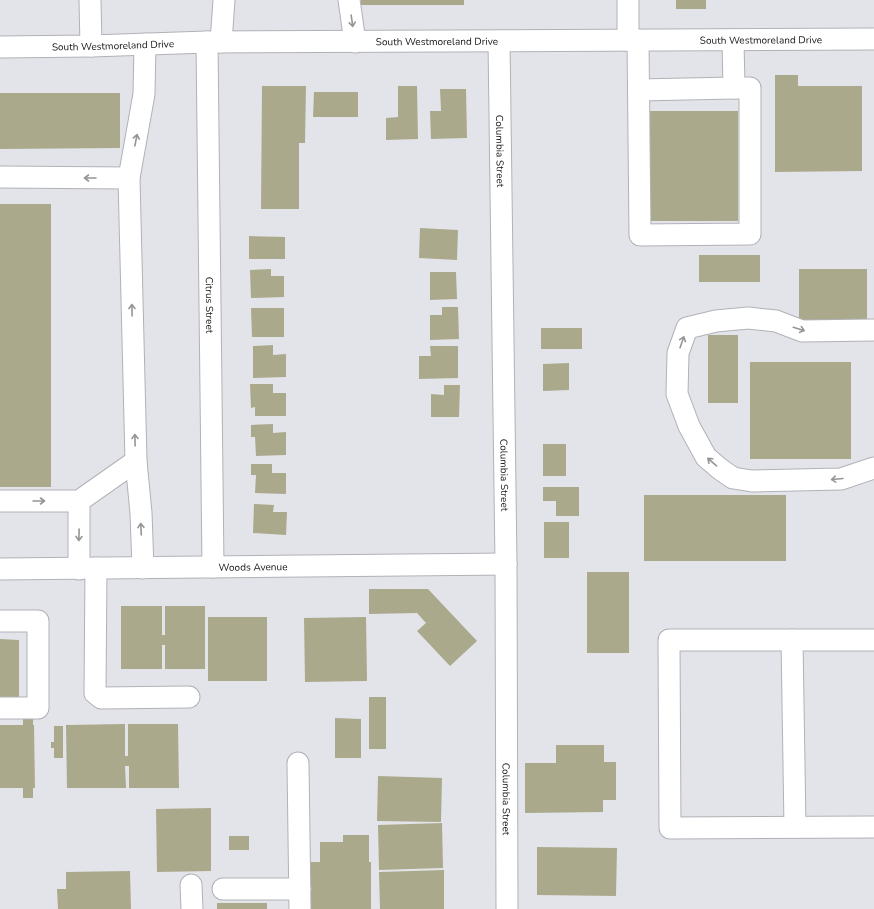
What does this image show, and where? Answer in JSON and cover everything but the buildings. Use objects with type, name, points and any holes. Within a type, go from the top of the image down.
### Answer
[{"type":"street","points":[[90,0],[90,46]]},
{"type":"street","name":"Citrus Street","points":[[213,567],[214,42],[224,0]]},
{"type":"street","points":[[349,0],[355,42]]},
{"type":"street","points":[[628,0],[639,90],[640,235],[750,234],[750,88],[639,90]]},
{"type":"street","name":"South Westmoreland Drive","points":[[0,47],[214,42],[874,39]]},
{"type":"street","points":[[733,40],[734,88]]},
{"type":"street","name":"Columbia Street","points":[[499,41],[506,564],[507,909]]},
{"type":"street","points":[[143,568],[141,513],[136,461],[129,178],[144,94],[145,44]]},
{"type":"street","points":[[0,177],[129,178]]},
{"type":"street","points":[[874,330],[802,331],[776,321],[748,318],[716,321],[687,328],[678,353],[678,394],[689,426],[706,457],[733,478],[752,481],[841,479],[874,468]]},
{"type":"street","points":[[0,502],[79,501],[136,461]]},
{"type":"street","points":[[79,501],[87,568],[95,693],[101,698],[189,697]]},
{"type":"street","name":"Woods Avenue","points":[[0,569],[506,564]]},
{"type":"street","points":[[0,621],[38,621],[38,708],[0,708]]},
{"type":"street","points":[[874,640],[670,640],[670,828],[874,827]]},
{"type":"street","points":[[792,640],[795,828]]},
{"type":"street","points":[[223,889],[300,899],[298,763]]},
{"type":"street","points":[[192,885],[192,909]]}]
